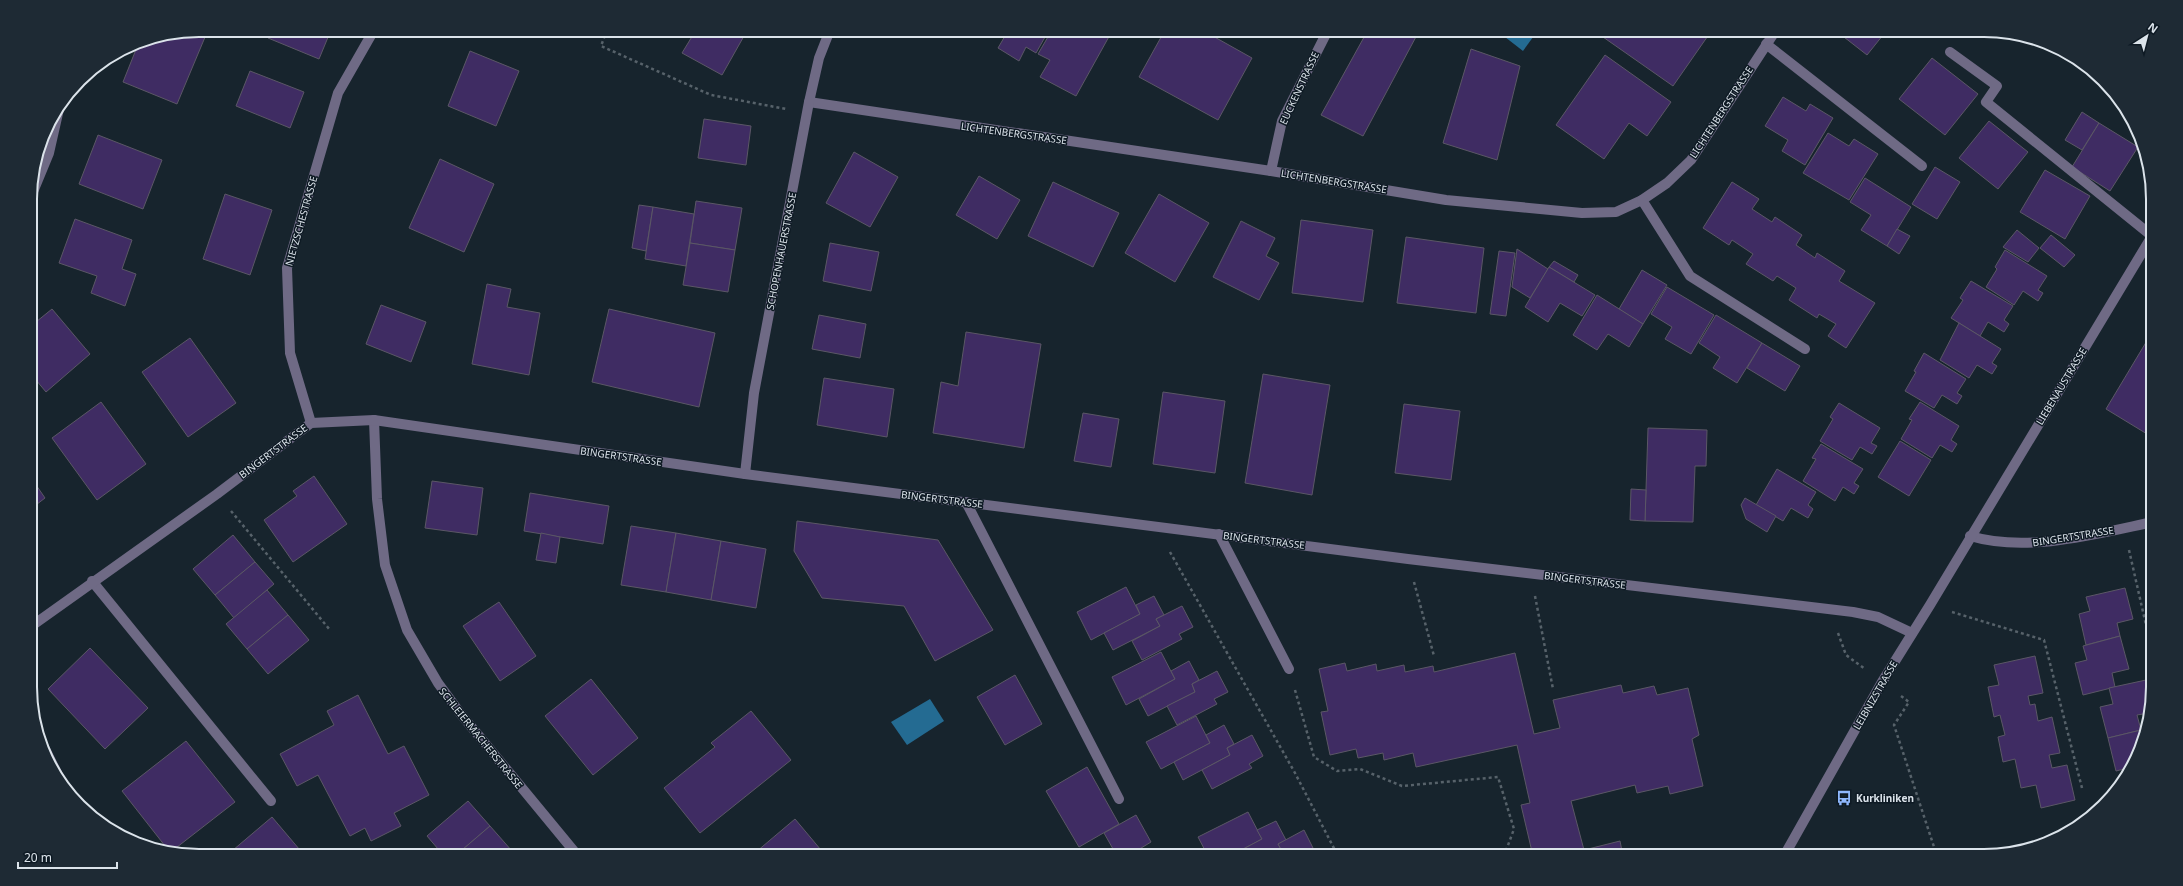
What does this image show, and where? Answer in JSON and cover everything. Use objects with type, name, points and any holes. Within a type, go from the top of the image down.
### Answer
[{"type":"street","name":"NIETZSCHESTRASSE","points":[[311,423],[290,353],[287,268],[338,93],[370,37]]},
{"type":"street","name":"SCHOPENHAUERSTRASSE","points":[[745,474],[754,393],[809,102],[819,58],[827,37]]},
{"type":"street","name":"EUCKENSTRASSE","points":[[1271,171],[1282,121],[1324,37]]},
{"type":"street","name":"LICHTENBERGSTRASSE","points":[[809,102],[1271,171],[1446,200],[1582,213],[1616,212],[1642,200],[1667,183],[1691,160],[1771,37]]},
{"type":"street","points":[[1766,44],[1922,166]]},
{"type":"street","points":[[1950,52],[1997,86],[1986,102],[2146,231]]},
{"type":"street","points":[[38,179],[49,153],[55,126]]},
{"type":"street","points":[[1642,200],[1690,276],[1806,349]]},
{"type":"street","name":"LIEBENAUSTRASSE","points":[[1970,536],[2146,246]]},
{"type":"street","name":"BINGERTSTRASSE","points":[[37,622],[92,581],[217,494],[311,423],[374,420],[745,474],[1408,559],[1853,612],[1878,617],[1912,633]]},
{"type":"street","name":"SCHLEIERMACHERSTRASSE","points":[[374,420],[377,500],[385,565],[407,630],[438,684],[455,707],[572,849]]},
{"type":"street","points":[[966,502],[1119,799]]},
{"type":"street","name":"BINGERTSTRASSE","points":[[1970,536],[1986,540],[2040,542],[2146,523]]},
{"type":"street","points":[[1219,534],[1289,669]]},
{"type":"street","name":"LEIBNIZSTRASSE","points":[[1788,849],[1882,682],[1930,605],[1970,536]]},
{"type":"street","points":[[92,581],[271,801]]},
{"type":"path","points":[[605,37],[601,46],[711,96],[786,109],[809,102]]},
{"type":"path","points":[[217,494],[330,630]]},
{"type":"path","points":[[1156,526],[1295,773],[1334,849]]},
{"type":"path","points":[[2124,528],[2146,625]]},
{"type":"path","points":[[1408,559],[1434,656]]},
{"type":"path","points":[[1530,574],[1553,689]]},
{"type":"path","points":[[1930,605],[2044,640],[2082,788]]},
{"type":"path","points":[[1289,669],[1314,757],[1337,771],[1360,769],[1402,786],[1498,776],[1514,829],[1507,849]]},
{"type":"path","points":[[1909,702],[1894,725],[1935,849]]},
{"type":"water","points":[[1505,37],[1533,37],[1523,51]]},
{"type":"water","points":[[930,699],[944,721],[907,745],[891,722]]},
{"type":"building","points":[[205,37],[177,104],[123,82],[137,49],[178,38]]},
{"type":"building","points":[[268,37],[328,37],[319,59]]},
{"type":"building","points":[[692,37],[743,37],[722,75],[682,53]]},
{"type":"building","points":[[1004,37],[1045,37],[1036,53],[1026,47],[1019,61],[998,48]]},
{"type":"building","points":[[1048,37],[1109,37],[1076,96],[1040,77],[1050,60],[1038,54]]},
{"type":"building","points":[[1161,37],[1214,37],[1252,58],[1218,120],[1139,77]]},
{"type":"building","points":[[1364,37],[1416,37],[1363,136],[1321,115]]},
{"type":"building","points":[[1603,37],[1707,37],[1673,86]]},
{"type":"building","points":[[1844,37],[1881,37],[1867,55]]},
{"type":"building","points":[[1471,49],[1520,66],[1497,160],[1443,143]]},
{"type":"building","points":[[470,51],[519,71],[496,126],[448,106]]},
{"type":"building","points":[[1605,55],[1671,102],[1647,136],[1629,123],[1604,159],[1556,125]]},
{"type":"building","points":[[1932,58],[1978,94],[1945,135],[1899,99]]},
{"type":"building","points":[[250,71],[304,92],[290,128],[236,106]]},
{"type":"building","points":[[1783,97],[1806,111],[1810,104],[1833,118],[1805,165],[1782,151],[1788,140],[1765,126]]},
{"type":"building","points":[[2082,112],[2099,123],[2082,150],[2065,140]]},
{"type":"building","points":[[704,119],[751,126],[746,165],[698,158]]},
{"type":"building","points":[[1989,121],[2028,152],[1998,189],[1959,158]]},
{"type":"building","points":[[2099,123],[2137,146],[2137,148],[2110,191],[2072,167]]},
{"type":"building","points":[[1828,133],[1849,146],[1854,139],[1878,154],[1849,200],[1803,173]]},
{"type":"building","points":[[98,135],[162,160],[143,209],[79,184]]},
{"type":"building","points":[[854,152],[898,177],[870,227],[826,203]]},
{"type":"building","points":[[440,159],[494,184],[464,252],[409,228]]},
{"type":"building","points":[[1935,167],[1960,182],[1937,219],[1912,204]]},
{"type":"building","points":[[2045,170],[2090,196],[2065,239],[2020,212]]},
{"type":"building","points":[[979,176],[1020,200],[997,239],[956,215]]},
{"type":"building","points":[[1865,178],[1911,207],[1887,246],[1861,230],[1871,215],[1850,202]]},
{"type":"building","points":[[1053,182],[1119,213],[1093,267],[1028,236]]},
{"type":"building","points":[[1732,182],[1759,199],[1752,209],[1772,222],[1775,217],[1802,235],[1796,245],[1815,258],[1817,253],[1845,271],[1839,281],[1875,303],[1846,348],[1828,336],[1836,324],[1819,314],[1817,318],[1789,300],[1796,288],[1777,276],[1773,281],[1746,264],[1753,254],[1732,240],[1729,245],[1703,228]]},
{"type":"building","points":[[225,194],[272,210],[250,275],[203,259]]},
{"type":"building","points":[[1159,194],[1209,223],[1175,282],[1125,253]]},
{"type":"building","points":[[696,201],[742,208],[735,250],[690,243]]},
{"type":"building","points":[[639,205],[653,207],[646,251],[632,248]]},
{"type":"building","points":[[653,207],[694,214],[686,266],[645,259]]},
{"type":"building","points":[[75,219],[132,240],[122,269],[136,274],[125,306],[91,293],[97,276],[59,263]]},
{"type":"building","points":[[1301,220],[1373,230],[1363,302],[1292,293]]},
{"type":"building","points":[[1241,221],[1275,238],[1266,256],[1279,263],[1259,300],[1213,277]]},
{"type":"building","points":[[1897,229],[1910,236],[1899,254],[1887,246]]},
{"type":"building","points":[[2017,230],[2039,248],[2028,262],[2003,247]]},
{"type":"building","points":[[2051,235],[2075,255],[2064,267],[2040,248]]},
{"type":"building","points":[[1406,237],[1484,248],[1476,313],[1397,303]]},
{"type":"building","points":[[690,243],[735,250],[728,292],[683,285]]},
{"type":"building","points":[[830,243],[879,252],[871,291],[823,281]]},
{"type":"building","points":[[1517,249],[1548,269],[1530,298],[1512,287]]},
{"type":"building","points":[[2005,250],[2047,276],[2038,290],[2043,293],[2038,301],[2023,291],[2014,305],[1986,287],[1997,269],[1995,267]]},
{"type":"building","points":[[1499,251],[1515,253],[1506,316],[1490,314]]},
{"type":"building","points":[[1554,261],[1578,275],[1574,282],[1549,267]]},
{"type":"building","points":[[1549,267],[1595,295],[1582,316],[1560,303],[1548,322],[1525,307]]},
{"type":"building","points":[[1642,270],[1667,285],[1643,324],[1619,309]]},
{"type":"building","points":[[1971,281],[2013,306],[2004,320],[2009,324],[2004,332],[1988,322],[1980,336],[1951,318],[1963,300],[1960,298]]},
{"type":"building","points":[[487,284],[511,289],[507,307],[540,313],[529,375],[472,364]]},
{"type":"building","points":[[1667,287],[1714,315],[1691,354],[1665,339],[1672,327],[1651,314]]},
{"type":"building","points":[[1597,295],[1643,324],[1629,347],[1608,334],[1597,350],[1573,335]]},
{"type":"building","points":[[381,305],[426,322],[411,362],[366,344]]},
{"type":"building","points":[[52,309],[90,354],[46,392],[37,381],[37,321]]},
{"type":"building","points":[[609,309],[715,333],[699,407],[592,382]]},
{"type":"building","points":[[819,315],[866,324],[860,358],[812,349]]},
{"type":"building","points":[[1716,315],[1762,343],[1737,383],[1713,368],[1720,357],[1699,343]]},
{"type":"building","points":[[1959,323],[2001,349],[1992,363],[1997,366],[1992,374],[1977,365],[1969,378],[1940,360]]},
{"type":"building","points":[[966,332],[1041,344],[1024,448],[933,433],[941,382],[958,386]]},
{"type":"building","points":[[190,338],[236,403],[188,437],[142,372]]},
{"type":"building","points":[[2146,342],[2146,433],[2106,409]]},
{"type":"building","points":[[1762,343],[1800,366],[1785,391],[1747,368]]},
{"type":"building","points":[[1924,353],[1966,379],[1957,393],[1962,396],[1957,404],[1942,395],[1934,408],[1905,391],[1916,372],[1914,371]]},
{"type":"building","points":[[1263,374],[1330,385],[1312,495],[1245,483]]},
{"type":"building","points":[[824,378],[894,389],[887,437],[817,425]]},
{"type":"building","points":[[1163,392],[1225,401],[1215,473],[1153,464]]},
{"type":"building","points":[[101,402],[146,464],[97,500],[52,438]]},
{"type":"building","points":[[1920,402],[1959,426],[1951,440],[1957,444],[1952,452],[1940,445],[1932,458],[1901,439],[1912,420],[1909,419]]},
{"type":"building","points":[[1839,403],[1880,428],[1871,443],[1877,446],[1872,454],[1860,447],[1852,460],[1820,441],[1833,419],[1830,417]]},
{"type":"building","points":[[1404,404],[1460,411],[1451,480],[1395,473]]},
{"type":"building","points":[[1083,413],[1119,419],[1111,467],[1074,461]]},
{"type":"building","points":[[1648,428],[1707,430],[1706,466],[1695,466],[1693,522],[1645,521]]},
{"type":"building","points":[[1900,441],[1931,460],[1909,496],[1878,477]]},
{"type":"building","points":[[1821,444],[1863,469],[1854,483],[1859,486],[1854,494],[1843,487],[1835,501],[1803,481],[1816,459],[1812,458]]},
{"type":"building","points":[[1777,469],[1816,492],[1808,505],[1813,509],[1808,518],[1791,508],[1783,521],[1756,505]]},
{"type":"building","points":[[314,476],[347,524],[293,562],[264,520],[297,496],[293,491]]},
{"type":"building","points":[[432,481],[483,488],[477,535],[425,528]]},
{"type":"building","points":[[37,486],[45,498],[37,504]]},
{"type":"building","points":[[1631,489],[1646,490],[1645,521],[1630,520]]},
{"type":"building","points":[[530,493],[609,506],[603,544],[524,531]]},
{"type":"building","points":[[1745,498],[1776,516],[1767,532],[1746,519],[1741,505]]},
{"type":"building","points":[[797,521],[938,540],[993,630],[935,661],[904,606],[822,598],[794,551]]},
{"type":"building","points":[[631,526],[676,533],[666,592],[621,585]]},
{"type":"building","points":[[541,533],[560,537],[556,563],[536,560]]},
{"type":"building","points":[[676,533],[721,541],[711,600],[666,592]]},
{"type":"building","points":[[233,535],[255,562],[215,595],[193,569]]},
{"type":"building","points":[[721,541],[766,549],[756,608],[711,600]]},
{"type":"building","points":[[255,562],[274,584],[234,618],[215,595]]},
{"type":"building","points":[[1126,587],[1140,614],[1091,640],[1077,612]]},
{"type":"building","points":[[2125,588],[2133,619],[2117,623],[2120,636],[2086,645],[2079,614],[2090,611],[2086,597]]},
{"type":"building","points":[[267,590],[288,615],[247,649],[226,624]]},
{"type":"building","points":[[1154,596],[1164,615],[1156,619],[1160,626],[1113,650],[1104,633],[1140,614],[1136,605]]},
{"type":"building","points":[[499,602],[536,656],[500,681],[463,626]]},
{"type":"building","points":[[1182,606],[1193,627],[1179,634],[1182,639],[1142,660],[1132,641],[1160,626],[1156,619]]},
{"type":"building","points":[[288,615],[309,640],[268,674],[247,649]]},
{"type":"building","points":[[2120,636],[2129,669],[2112,673],[2115,687],[2083,695],[2075,663],[2087,660],[2083,646]]},
{"type":"building","points":[[90,648],[148,708],[105,749],[48,689]]},
{"type":"building","points":[[1161,652],[1175,679],[1126,705],[1112,677]]},
{"type":"building","points":[[1515,653],[1534,734],[1560,728],[1553,700],[1621,685],[1623,693],[1654,686],[1657,695],[1688,688],[1699,735],[1692,739],[1703,786],[1670,794],[1668,786],[1637,793],[1635,785],[1571,801],[1584,849],[1531,849],[1521,805],[1530,803],[1517,745],[1416,767],[1413,753],[1384,760],[1383,753],[1358,758],[1356,749],[1330,755],[1321,712],[1328,711],[1319,669],[1345,663],[1347,671],[1376,664],[1377,671],[1404,665],[1405,672],[1433,666],[1434,672]]},
{"type":"building","points":[[2035,656],[2043,693],[2028,696],[2030,705],[2035,704],[2038,721],[2052,717],[2060,753],[2049,755],[2052,768],[2067,765],[2075,800],[2041,808],[2036,785],[2021,788],[2015,759],[2003,762],[1998,737],[2005,735],[2000,715],[1994,717],[1988,687],[1999,685],[1994,665]]},
{"type":"building","points":[[1189,661],[1199,680],[1192,684],[1195,692],[1148,716],[1139,699],[1175,679],[1171,671]]},
{"type":"building","points":[[1217,671],[1228,692],[1214,699],[1217,704],[1177,725],[1167,706],[1195,692],[1192,684]]},
{"type":"building","points":[[1015,675],[1042,724],[1005,745],[977,697]]},
{"type":"building","points":[[591,679],[638,738],[593,775],[545,716]]},
{"type":"building","points":[[2146,680],[2144,714],[2137,715],[2140,728],[2140,730],[2108,738],[2100,707],[2113,704],[2109,688]]},
{"type":"building","points":[[358,695],[388,754],[404,746],[429,795],[394,813],[401,826],[371,841],[365,828],[350,836],[318,775],[297,786],[280,754],[334,725],[327,711]]},
{"type":"building","points":[[751,711],[791,760],[700,833],[664,788],[715,747],[711,743]]},
{"type":"building","points":[[1196,716],[1210,743],[1161,769],[1146,742]]},
{"type":"building","points":[[1224,725],[1234,744],[1227,748],[1230,755],[1183,780],[1174,762],[1210,743],[1206,735]]},
{"type":"building","points":[[2140,730],[2134,749],[2123,769],[2116,771],[2108,738]]},
{"type":"building","points":[[1252,735],[1263,756],[1249,764],[1252,768],[1212,789],[1202,770],[1230,755],[1227,748]]},
{"type":"building","points":[[186,741],[235,802],[176,848],[164,845],[122,791]]},
{"type":"building","points":[[1087,767],[1119,824],[1079,847],[1046,791]]},
{"type":"building","points":[[468,801],[490,826],[463,849],[438,849],[427,836]]},
{"type":"building","points":[[1248,812],[1262,839],[1243,849],[1204,849],[1198,837]]},
{"type":"building","points":[[1136,815],[1151,842],[1140,849],[1113,849],[1104,833]]},
{"type":"building","points":[[272,817],[299,849],[234,849]]},
{"type":"building","points":[[795,819],[820,849],[760,849]]},
{"type":"building","points":[[1276,821],[1286,840],[1278,844],[1281,849],[1243,849],[1262,839],[1257,830]]},
{"type":"building","points":[[490,826],[510,849],[463,849]]},
{"type":"building","points":[[1304,830],[1314,849],[1281,849],[1278,844]]},
{"type":"building","points":[[1620,841],[1622,849],[1588,849]]},
{"type":"place","name":"Kurkliniken","points":[[1844,798]]}]
